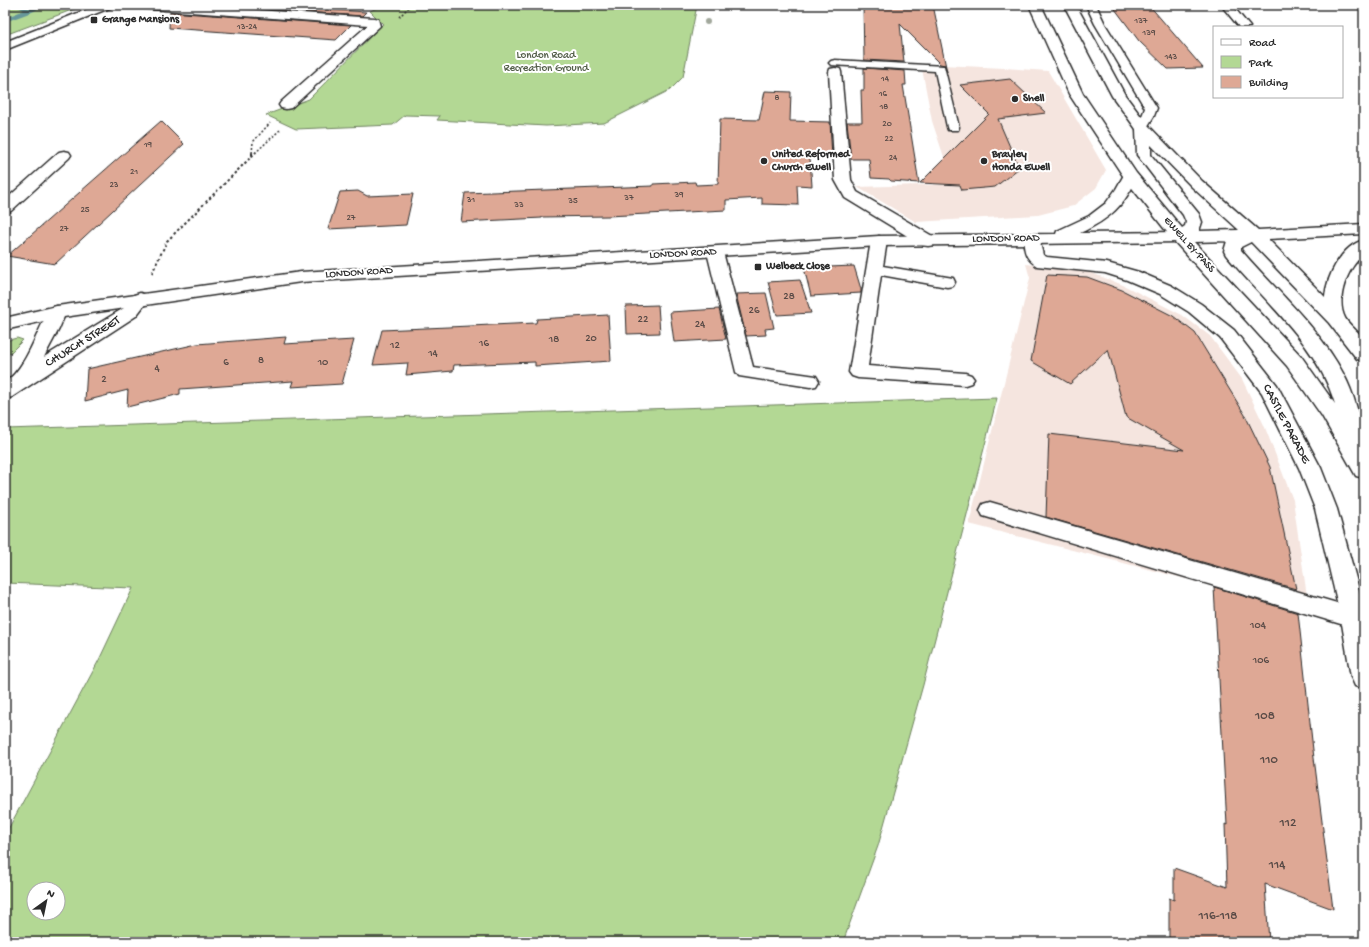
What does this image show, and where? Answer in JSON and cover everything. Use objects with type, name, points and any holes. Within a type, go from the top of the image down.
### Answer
[{"type":"main road","points":[[5,46],[108,5]]},
{"type":"main road","points":[[137,5],[374,22],[374,26],[286,105]]},
{"type":"main road","name":"EWELL BY-PASS","points":[[1035,5],[1076,94],[1130,176],[1180,237],[1294,361],[1329,411],[1363,467]]},
{"type":"main road","points":[[1070,5],[1119,96],[1142,127],[1197,184],[1254,235],[1336,319],[1364,354]]},
{"type":"main road","points":[[833,65],[843,180],[851,195],[928,241]]},
{"type":"main road","points":[[1142,127],[1144,155],[1191,214],[1194,222],[1193,228],[1180,237]]},
{"type":"main road","points":[[5,208],[64,155]]},
{"type":"main road","points":[[1056,238],[1098,218],[1110,210],[1124,190],[1130,176]]},
{"type":"main road","name":"LONDON ROAD","points":[[5,324],[57,312],[301,277],[879,241],[1180,237],[1254,235],[1364,228]]},
{"type":"main road","points":[[1254,235],[1239,240],[1233,245],[1232,251],[1295,320],[1334,374],[1349,418],[1363,467]]},
{"type":"main road","name":"CASTLE PARADE","points":[[1031,239],[1035,257],[1042,262],[1056,265],[1107,268],[1133,276],[1166,290],[1195,308],[1228,334],[1270,390],[1310,468],[1326,509],[1354,618],[1363,668]]},
{"type":"main road","points":[[1336,319],[1333,306],[1333,293],[1338,275],[1356,251],[1364,245]]},
{"type":"main road","name":"CHURCH STREET","points":[[5,392],[130,312],[140,299]]},
{"type":"main road","name":"CHURCH STREET","points":[[21,381],[50,329],[57,312]]},
{"type":"lane","points":[[1091,5],[1100,24],[1151,108],[1142,127]]},
{"type":"lane","points":[[1226,5],[1244,26]]},
{"type":"lane","points":[[833,65],[940,68],[953,127]]},
{"type":"lane","points":[[879,241],[858,372],[965,379]]},
{"type":"lane","points":[[715,252],[745,372],[810,381]]},
{"type":"lane","points":[[874,268],[947,282]]},
{"type":"lane","points":[[990,510],[1354,618]]},
{"type":"path","points":[[5,7],[10,5]]},
{"type":"path","points":[[394,21],[411,5]]},
{"type":"path","points":[[252,156],[253,142],[286,105]]},
{"type":"path","points":[[140,299],[167,241],[281,129]]},
{"type":"shaded area","points":[[879,62],[1048,71],[1106,170],[1096,188],[1073,206],[1038,215],[916,222],[857,187],[953,184],[932,121],[922,69],[879,65]]},
{"type":"shaded area","points":[[1026,264],[1089,272],[1123,285],[1182,315],[1210,336],[1242,379],[1264,425],[1293,500],[1309,610],[969,524],[1030,278]]},
{"type":"green space","points":[[5,5],[85,5],[5,35]]},
{"type":"green space","name":"London Road Recreation Ground","points":[[384,5],[697,5],[683,77],[670,90],[604,123],[546,126],[437,120],[440,116],[405,115],[393,125],[296,129],[266,115],[309,99],[383,24],[370,11]]},
{"type":"green space","points":[[17,338],[23,340],[5,358],[5,341]]},
{"type":"green space","points":[[997,398],[923,685],[878,846],[843,942],[5,942],[5,835],[99,660],[133,588],[5,583],[5,429]]},
{"type":"building","points":[[207,5],[264,5],[366,12],[362,16]]},
{"type":"building","points":[[863,5],[933,5],[947,72],[945,65],[940,64],[900,24],[904,62],[864,60]]},
{"type":"building","points":[[1112,5],[1149,5],[1203,68],[1168,69],[1139,41]]},
{"type":"building","points":[[170,12],[351,25],[336,40],[169,28]]},
{"type":"building","points":[[864,68],[905,71],[906,85],[903,85],[919,183],[871,178],[869,159],[851,159],[847,122],[862,122],[861,90],[864,90]]},
{"type":"building","points":[[1010,79],[1046,113],[998,119],[1019,168],[995,187],[962,190],[960,185],[920,183],[989,114],[960,85]]},
{"type":"building","points":[[765,91],[791,92],[790,121],[830,122],[832,158],[810,158],[812,186],[797,185],[798,205],[762,204],[762,198],[726,200],[726,210],[608,216],[542,217],[461,222],[465,193],[653,186],[653,184],[695,182],[696,185],[718,184],[720,119],[759,120]]},
{"type":"building","points":[[161,121],[184,144],[55,264],[7,256]]},
{"type":"building","points":[[358,191],[367,196],[413,194],[406,225],[328,229],[340,192]]},
{"type":"building","points":[[854,266],[861,293],[811,296],[804,268]]},
{"type":"building","points":[[1047,275],[1087,277],[1122,290],[1173,316],[1195,333],[1245,415],[1270,467],[1296,589],[1046,517],[1049,434],[1184,450],[1126,417],[1108,349],[1070,384],[1031,361]]},
{"type":"building","points":[[800,280],[811,313],[777,315],[768,282]]},
{"type":"building","points":[[766,293],[774,328],[765,329],[766,335],[746,336],[736,294]]},
{"type":"building","points":[[658,305],[660,333],[627,334],[626,306]]},
{"type":"building","points":[[719,309],[726,339],[674,342],[670,312]]},
{"type":"building","points":[[608,315],[611,361],[535,366],[535,362],[454,365],[453,371],[406,375],[408,363],[373,365],[382,330],[536,323],[537,319]]},
{"type":"building","points":[[286,337],[284,344],[354,340],[342,384],[291,387],[293,381],[180,389],[180,394],[127,407],[128,390],[85,401],[87,369],[197,344]]},
{"type":"building","points":[[1214,587],[1298,613],[1333,909],[1265,884],[1269,942],[1169,942],[1169,898],[1174,900],[1174,868],[1227,887],[1225,824],[1227,825]]},
{"type":"waterway","points":[[16,5],[29,11]]},
{"type":"waterway","points":[[29,11],[43,5]]},
{"type":"waterway","points":[[5,20],[29,11]]},
{"type":"place","name":"Grange Mansions","points":[[94,20]]},
{"type":"place","name":"Shell","points":[[1015,99]]},
{"type":"place","name":"United Reformed Church Ewell","points":[[764,161]]},
{"type":"place","name":"Brayley Honda Ewell","points":[[984,161]]},
{"type":"place","name":"Welbeck Close","points":[[758,267]]}]
